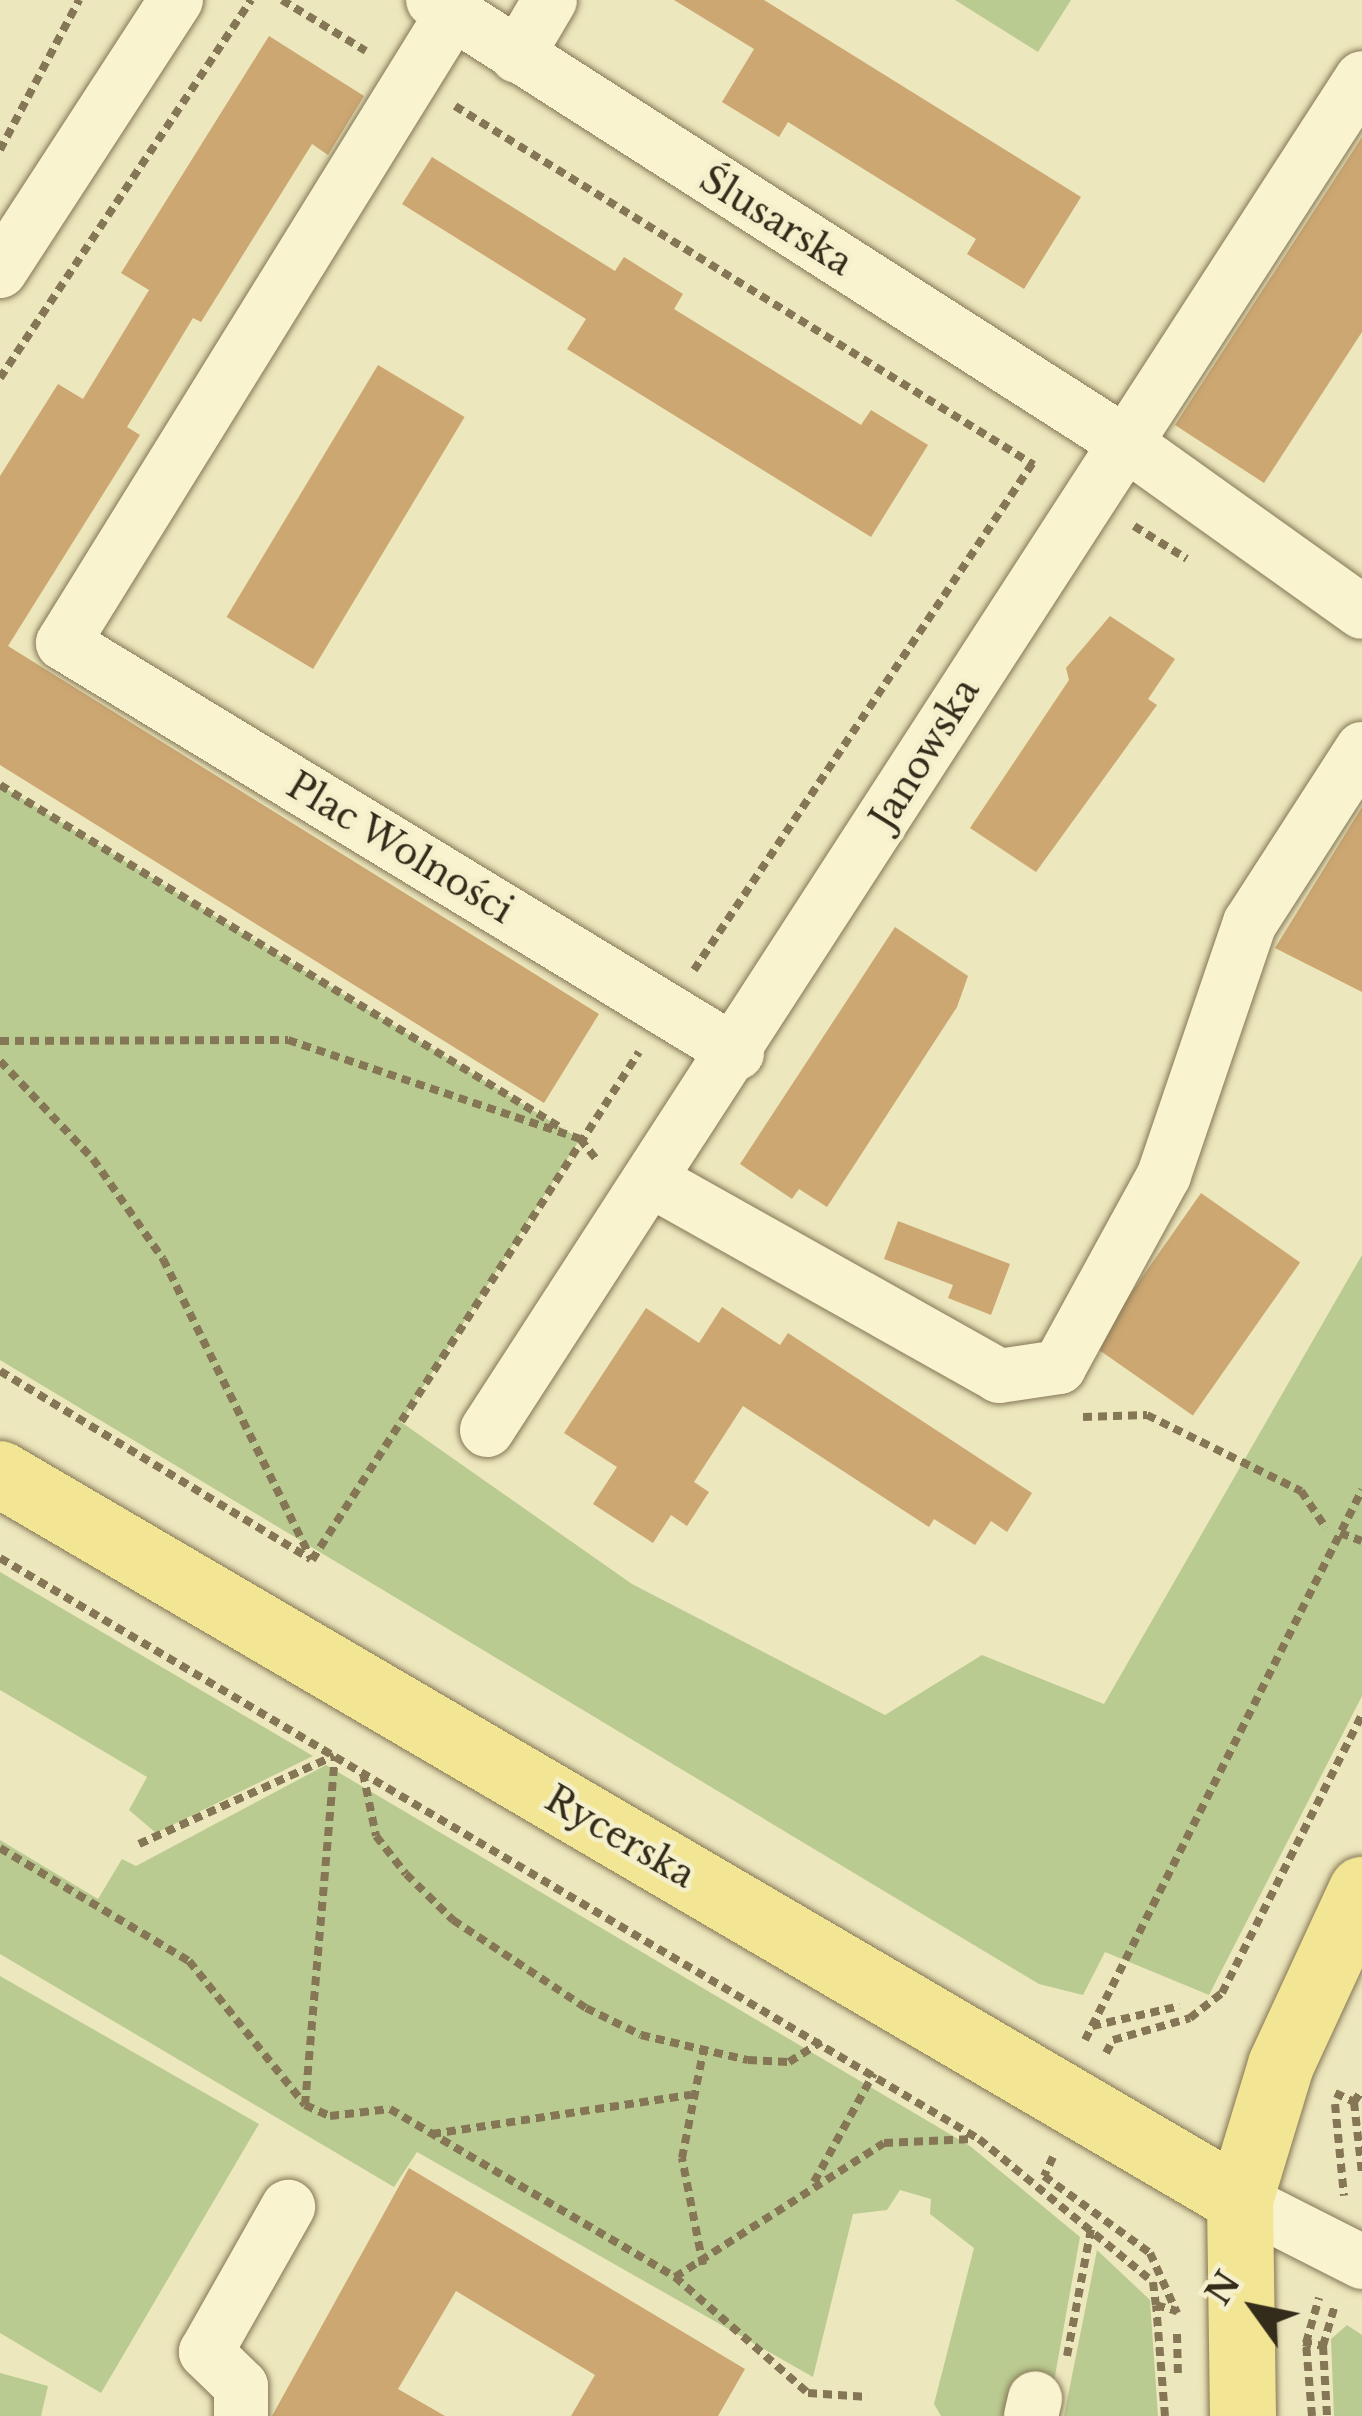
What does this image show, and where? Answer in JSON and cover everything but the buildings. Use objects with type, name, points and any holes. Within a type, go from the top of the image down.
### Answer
[{"type":"main road","name":"Rycerska","points":[[0,1474],[1240,2200]]},
{"type":"main road","points":[[1243,2416],[1240,2200],[1281,2065],[1362,1890]]},
{"type":"street","points":[[0,272],[176,0]]},
{"type":"street","points":[[517,56],[550,0]]},
{"type":"street","points":[[412,80],[443,6]]},
{"type":"street","name":"Ślusarska","points":[[443,6],[1121,440],[1362,612]]},
{"type":"street","name":"Janowska","points":[[487,1430],[646,1195],[1121,440],[1362,78]]},
{"type":"street","name":"Plac Wolności","points":[[412,80],[63,643],[737,1053]]},
{"type":"street","points":[[646,1195],[999,1376],[1059,1366],[1164,1175],[1250,923],[1362,749]]},
{"type":"street","points":[[1240,2200],[1362,2262]]},
{"type":"street","points":[[241,2416],[242,2386],[206,2352],[288,2207]]},
{"type":"path","points":[[0,150],[79,0]]},
{"type":"path","points":[[0,378],[251,0]]},
{"type":"path","points":[[282,0],[1196,565]]},
{"type":"path","points":[[0,785],[580,1139],[646,1195]]},
{"type":"path","points":[[0,1041],[288,1040],[580,1139]]},
{"type":"path","points":[[0,1061],[93,1159],[163,1259],[312,1560],[0,1371]]},
{"type":"path","points":[[1065,1418],[1147,1415],[1300,1490],[1326,1528]]},
{"type":"path","points":[[1084,2041],[1362,1490]]},
{"type":"path","points":[[1340,1533],[1362,1540]]},
{"type":"path","points":[[0,1558],[980,2139],[1153,2282],[1166,2416]]},
{"type":"path","points":[[1180,2416],[1178,2311],[1150,2253],[1044,2176],[1113,2040],[1190,2018],[1222,1993],[1362,1715]]},
{"type":"path","points":[[139,1844],[335,1756]]},
{"type":"path","points":[[305,2104],[335,1756]]},
{"type":"path","points":[[363,1772],[376,1836],[453,1920],[586,2008],[703,2054],[789,2062],[821,2042]]},
{"type":"path","points":[[0,1848],[189,1961],[305,2104],[330,2116],[390,2109],[675,2277],[808,2392],[868,2397]]},
{"type":"path","points":[[1091,2026],[1180,2006]]},
{"type":"path","points":[[703,2054],[691,2095],[683,2199],[703,2265]]},
{"type":"path","points":[[813,2185],[874,2073]]},
{"type":"path","points":[[1362,2090],[1354,2102],[1362,2173]]},
{"type":"path","points":[[1334,2092],[1354,2102]]},
{"type":"path","points":[[431,2134],[691,2095]]},
{"type":"path","points":[[675,2277],[703,2265],[813,2185],[884,2143],[980,2139]]},
{"type":"path","points":[[1043,2394],[1091,2229]]},
{"type":"path","points":[[1156,2305],[1178,2311]]},
{"type":"path","points":[[1323,2346],[1327,2416]]},
{"type":"green space","points":[[955,0],[1071,0],[1038,52]]},
{"type":"green space","points":[[0,785],[580,1139],[401,1422],[632,1584],[885,1715],[982,1655],[1104,1704],[1362,1255],[1362,1696],[1209,1995],[1105,1952],[1083,1995],[1039,1984],[0,1360]]},
{"type":"green space","points":[[0,1572],[313,1756],[156,1833],[129,1810],[147,1777],[0,1690]]},
{"type":"green space","points":[[326,1765],[970,2146],[1080,2237],[1053,2387],[1018,2416],[941,2416],[934,2404],[974,2248],[930,2214],[931,2199],[900,2190],[887,2210],[853,2214],[813,2377],[417,2152],[394,2187],[0,1954],[0,1840],[98,1899],[122,1859],[136,1866]]},
{"type":"green space","points":[[0,1976],[259,2124],[101,2393],[0,2333]]},
{"type":"green space","points":[[1097,2250],[1150,2300],[1158,2416],[1064,2416]]},
{"type":"green space","points":[[1347,2325],[1362,2335],[1362,2416],[1334,2416],[1331,2339]]},
{"type":"green space","points":[[0,2373],[48,2386],[41,2416],[0,2416]]}]
